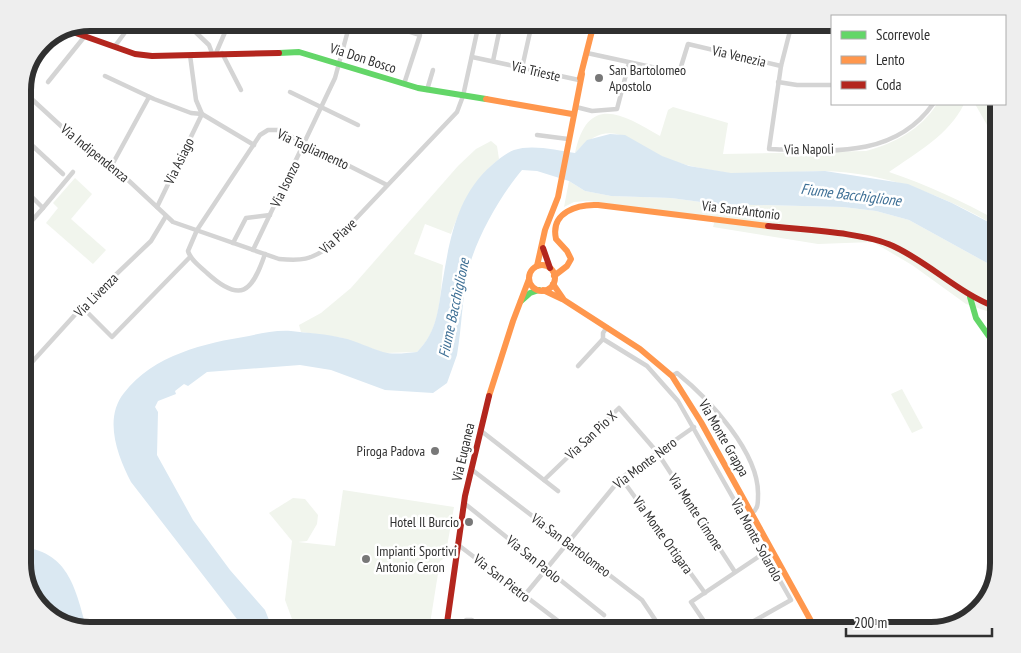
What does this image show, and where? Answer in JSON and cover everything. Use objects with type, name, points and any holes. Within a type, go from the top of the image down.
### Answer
[{"type":"street","points":[[116,46],[126,31]]},
{"type":"street","points":[[195,31],[229,63],[241,90]]},
{"type":"street","points":[[217,53],[226,31]]},
{"type":"street","name":"Via Isonzo","points":[[253,250],[322,106],[340,64],[348,31]]},
{"type":"street","points":[[404,84],[420,35],[408,31]]},
{"type":"street","name":"Via Piave","points":[[166,216],[173,222],[266,254],[297,260],[313,258],[329,247],[457,112],[463,96],[477,31]]},
{"type":"street","name":"Via Trieste","points":[[492,61],[499,31]]},
{"type":"street","points":[[522,68],[530,31]]},
{"type":"street","points":[[568,140],[580,77],[592,31]]},
{"type":"street","name":"Via Napoli","points":[[790,31],[778,82],[769,149],[866,148],[887,142],[917,123],[932,105]]},
{"type":"street","name":"Via Don Bosco","points":[[76,33],[135,54],[152,56],[299,52],[427,90],[572,114]]},
{"type":"street","points":[[48,82],[85,36]]},
{"type":"street","name":"Via Venezia","points":[[587,53],[679,73],[688,44],[781,66]]},
{"type":"street","points":[[229,63],[232,53]]},
{"type":"street","points":[[190,55],[196,100],[202,114]]},
{"type":"street","name":"Via Trieste","points":[[472,57],[522,68],[580,77]]},
{"type":"street","points":[[576,107],[592,111],[617,110],[629,63]]},
{"type":"street","points":[[427,90],[433,70]]},
{"type":"street","points":[[105,76],[149,97],[191,113],[202,114],[254,145]]},
{"type":"street","points":[[568,140],[576,107],[580,77]]},
{"type":"street","points":[[778,82],[797,85],[831,85]]},
{"type":"street","points":[[290,92],[358,125]]},
{"type":"street","points":[[112,165],[149,97]]},
{"type":"street","name":"Via Indipendenza","points":[[31,98],[86,148],[112,165],[166,216]]},
{"type":"street","name":"Via Asiago","points":[[157,207],[202,114]]},
{"type":"street","name":"Via Tagliamento","points":[[190,257],[188,250],[197,230],[260,135],[268,130],[278,130],[387,185]]},
{"type":"street","points":[[537,136],[568,140]]},
{"type":"street","name":"Via Euganea","points":[[446,622],[464,503],[480,430],[508,335],[532,270],[537,266],[543,246],[545,230],[558,197],[568,140]]},
{"type":"street","points":[[31,144],[63,174]]},
{"type":"street","points":[[31,222],[73,172]]},
{"type":"street","points":[[31,196],[43,208]]},
{"type":"street","name":"Via Sant'Antonio","points":[[563,270],[570,262],[571,255],[556,239],[555,233],[565,210],[577,205],[598,205],[887,242],[918,258],[970,297],[990,305]]},
{"type":"street","points":[[232,243],[246,218],[270,215]]},
{"type":"street","name":"Via Livenza","points":[[31,363],[82,307],[150,241],[166,216]]},
{"type":"street","name":"Via Euganea","points":[[543,246],[554,276]]},
{"type":"street","points":[[82,307],[112,337],[190,257],[224,287],[235,292],[253,283],[266,254]]},
{"type":"street","points":[[537,266],[563,270]]},
{"type":"street","points":[[520,302],[530,293],[553,284],[554,276],[563,270]]},
{"type":"street","points":[[529,279],[532,286],[541,290]]},
{"type":"street","name":"Via Monte Grappa","points":[[553,284],[564,300]]},
{"type":"street","name":"Via Monte Grappa","points":[[541,290],[564,300],[607,327],[652,358],[672,376],[759,524],[812,622]]},
{"type":"street","points":[[970,297],[970,304],[976,316],[990,337]]},
{"type":"street","points":[[578,366],[603,339],[603,333],[607,327]]},
{"type":"street","points":[[610,342],[615,333]]},
{"type":"street","name":"Via Monte Grappa","points":[[603,339],[647,366],[678,401],[694,427]]},
{"type":"street","name":"Via Monte Grappa","points":[[672,376],[678,373],[704,397],[741,445],[751,465],[758,486],[758,504],[752,513]]},
{"type":"street","name":"Via San Pio X","points":[[544,480],[619,408],[657,452]]},
{"type":"street","name":"Via Monte Nero","points":[[524,596],[621,478],[694,427]]},
{"type":"street","name":"Via Monte Solarolo","points":[[694,427],[791,600],[754,622]]},
{"type":"street","points":[[480,430],[558,491]]},
{"type":"street","name":"Via Monte Cimone","points":[[657,452],[735,572]]},
{"type":"street","points":[[719,469],[725,466]]},
{"type":"street","name":"Via San Bartolomeo","points":[[471,468],[642,600],[657,622]]},
{"type":"street","name":"Via Monte Ortigara","points":[[621,478],[705,592]]},
{"type":"street","name":"Via San Paolo","points":[[464,503],[604,615]]},
{"type":"street","points":[[751,529],[759,524]]},
{"type":"street","name":"Via San Pietro","points":[[458,544],[559,622]]},
{"type":"street","points":[[705,622],[691,602],[764,553]]},
{"type":"street","name":"Via Euganea","points":[[444,622],[447,612]]},
{"type":"shaded area","points":[[936,105],[963,105],[950,125],[931,143],[889,172],[931,188],[972,207],[990,217],[990,223],[957,205],[914,188],[892,181],[846,172],[728,173],[677,162],[618,134],[608,133],[598,135],[575,153],[581,134],[589,122],[598,115],[621,116],[660,136],[668,110],[673,107],[728,123],[723,154],[866,151],[887,144],[906,134]]},
{"type":"shaded area","points":[[976,105],[988,105],[990,109],[990,130]]},
{"type":"shaded area","points":[[491,141],[497,146],[499,159],[483,175],[470,193],[451,234],[425,224],[414,254],[443,265],[440,301],[435,323],[425,343],[417,352],[384,353],[343,338],[301,332],[299,325],[321,313],[351,288],[458,166],[476,149]]},
{"type":"shaded area","points":[[75,178],[92,194],[71,219],[106,250],[93,264],[46,223],[58,208],[53,203]]},
{"type":"shaded area","points":[[569,181],[585,191],[611,196],[671,198],[716,204],[843,207],[876,211],[909,220],[990,265],[990,312],[966,304],[912,265],[873,242],[818,244],[713,227],[715,220],[588,201],[574,202],[564,207]]},
{"type":"shaded area","points":[[902,389],[923,428],[912,433],[891,394]]},
{"type":"shaded area","name":"Impianti Sportivi Antonio Ceron","points":[[343,490],[454,507],[445,558],[440,561],[430,622],[293,622],[285,600],[292,541],[269,513],[293,498],[305,499],[318,515],[317,524],[307,541],[298,542],[335,546]]},
{"type":"water","name":"Fiume Bacchiglione","points":[[610,134],[625,135],[662,156],[689,166],[731,173],[825,171],[908,184],[952,203],[990,223],[990,265],[909,220],[876,211],[843,207],[716,204],[671,198],[611,196],[585,191],[569,181],[537,171],[522,170],[506,191],[478,242],[469,267],[457,355],[447,383],[433,393],[385,390],[331,370],[300,365],[207,372],[188,386],[184,384],[175,391],[176,394],[158,401],[155,407],[158,412],[157,455],[193,520],[230,570],[265,610],[270,622],[239,622],[131,482],[121,461],[114,426],[114,414],[124,393],[150,369],[181,353],[198,347],[270,332],[291,331],[348,339],[387,353],[417,352],[429,336],[436,318],[449,248],[457,217],[471,189],[480,177],[499,159],[514,150],[536,148],[575,153],[587,140]]},
{"type":"water","points":[[31,549],[51,557],[61,566],[74,588],[85,621],[71,619],[57,612],[46,601],[40,595],[34,582],[31,567]]},
{"type":"traffic: fast","points":[[279,53],[299,52],[418,88],[486,99]]},
{"type":"traffic: fast","points":[[521,301],[530,293],[539,290]]},
{"type":"traffic: fast","points":[[970,297],[976,318],[990,338]]},
{"type":"traffic: slow","points":[[580,78],[592,31]]},
{"type":"traffic: slow","points":[[537,266],[545,230],[558,197],[582,74]]},
{"type":"traffic: slow","points":[[486,99],[572,114]]},
{"type":"traffic: slow","points":[[554,276],[567,266],[571,259],[567,251],[556,239],[555,230],[557,222],[567,212],[582,206],[598,205],[768,226]]},
{"type":"traffic: slow","points":[[542,265],[551,269],[555,278],[551,287],[542,291],[533,287],[529,278],[533,269],[542,265]]},
{"type":"traffic: slow","points":[[489,396],[513,321],[529,279]]},
{"type":"traffic: slow","points":[[553,284],[564,300],[640,349],[672,376],[701,422],[812,622]]},
{"type":"traffic: slow","points":[[543,290],[562,299]]},
{"type":"traffic: jam","points":[[76,33],[135,54],[152,56],[279,53]]},
{"type":"traffic: jam","points":[[768,226],[815,230],[880,241],[907,253],[957,287],[990,305]]},
{"type":"traffic: jam","points":[[543,248],[550,268]]},
{"type":"traffic: jam","points":[[447,622],[465,496],[489,396]]},
{"type":"place","name":"San Bartolomeo Apostolo","points":[[599,78]]},
{"type":"place","name":"Piroga Padova","points":[[435,451]]},
{"type":"place","name":"Hotel Il Burcio","points":[[469,522]]},
{"type":"place","name":"Impianti Sportivi Antonio Ceron","points":[[366,559]]}]
